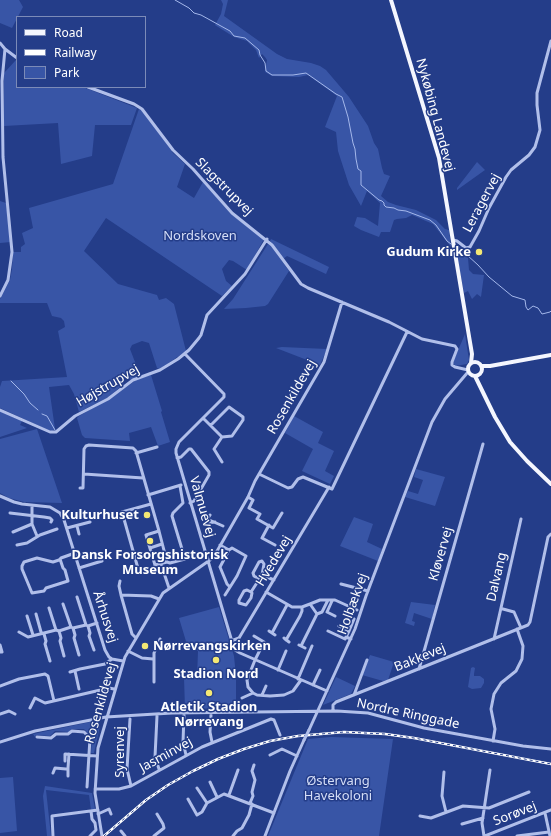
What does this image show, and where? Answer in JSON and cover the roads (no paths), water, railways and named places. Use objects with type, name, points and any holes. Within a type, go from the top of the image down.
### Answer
[{"type":"main road","name":"Nykøbing Landevej","points":[[391,0],[437,151],[473,362]]},
{"type":"main road","points":[[471,372],[490,366],[551,355]]},
{"type":"main road","points":[[481,368],[479,363],[473,362],[471,372],[480,385],[495,417],[510,442],[531,466],[551,484]]},
{"type":"street","name":"Leragervej","points":[[453,243],[457,241],[466,248],[470,247],[506,177],[511,170],[535,147],[540,130],[537,93],[551,41]]},
{"type":"street","points":[[0,43],[16,57]]},
{"type":"street","points":[[0,296],[8,280],[12,252],[3,158],[2,81],[5,49]]},
{"type":"street","name":"Slagstrupvej","points":[[91,88],[134,104],[142,109],[173,150],[193,169],[232,213],[272,245],[301,284],[389,322],[426,340],[456,347],[452,363],[453,366],[471,372]]},
{"type":"street","name":"Højstrupvej","points":[[0,410],[50,432],[56,432],[75,416],[108,399],[133,380],[160,370],[185,354],[201,335],[207,315],[245,274],[266,239]]},
{"type":"street","name":"Rosenkildevej","points":[[102,834],[95,789],[98,744],[123,661],[158,599],[169,588],[208,562],[214,556],[248,497],[259,474],[324,362],[342,302]]},
{"type":"street","name":"Hvedevej","points":[[231,641],[239,638],[330,488],[407,332]]},
{"type":"street","points":[[185,354],[224,394],[224,397],[177,445],[177,458],[181,457],[189,449],[191,449],[210,475],[194,501],[190,503]]},
{"type":"street","name":"Holbækvej","points":[[265,836],[304,740],[358,624],[368,591],[436,413],[445,399],[471,372]]},
{"type":"street","points":[[203,418],[211,426],[222,437],[226,437],[232,436],[243,420],[243,417],[229,408],[211,426]]},
{"type":"street","points":[[222,437],[214,449],[222,462]]},
{"type":"street","name":"Kløvervej","points":[[419,669],[483,444]]},
{"type":"street","points":[[80,488],[84,488],[84,449],[88,445],[131,447],[134,449],[167,562]]},
{"type":"street","points":[[136,453],[157,447]]},
{"type":"street","name":"Valmuevej","points":[[177,458],[231,641],[235,650],[327,691]]},
{"type":"street","points":[[84,474],[143,478]]},
{"type":"street","points":[[259,474],[288,488],[292,487],[298,479],[303,477],[330,488]]},
{"type":"street","points":[[148,495],[185,484]]},
{"type":"street","points":[[151,504],[122,512],[139,572],[154,568],[155,565],[184,559],[172,516],[173,513],[184,503],[180,486]]},
{"type":"street","name":"Århusvej","points":[[0,496],[14,502],[32,506],[50,507],[57,510],[63,517],[105,650],[112,659],[123,661]]},
{"type":"street","points":[[248,497],[253,500],[249,508],[260,514],[257,519],[274,528],[282,513]]},
{"type":"street","points":[[32,506],[32,524],[38,536]]},
{"type":"street","points":[[10,513],[50,518],[52,520],[51,522]]},
{"type":"street","points":[[210,515],[207,519],[207,523],[216,522],[223,526]]},
{"type":"street","name":"Dalvang","points":[[494,639],[521,520]]},
{"type":"street","points":[[67,528],[90,522]]},
{"type":"street","points":[[13,532],[32,524]]},
{"type":"street","points":[[269,525],[262,538],[274,545]]},
{"type":"street","points":[[77,526],[79,534]]},
{"type":"street","points":[[17,546],[57,529]]},
{"type":"street","points":[[155,565],[146,535],[159,531]]},
{"type":"street","name":"Bakkevej","points":[[333,711],[333,705],[336,702],[528,625],[530,622],[548,537],[551,534]]},
{"type":"street","points":[[150,548],[162,544]]},
{"type":"street","points":[[220,545],[229,550],[232,548],[245,555],[246,558],[224,595]]},
{"type":"street","points":[[229,550],[220,567],[226,584],[230,586]]},
{"type":"street","points":[[60,559],[67,574],[68,581],[34,594],[31,592],[22,569],[24,562],[37,558],[51,562],[75,553]]},
{"type":"street","points":[[80,568],[102,561]]},
{"type":"street","points":[[251,592],[247,590],[244,591],[239,603],[247,605],[252,596],[251,592],[262,576],[264,564],[262,561],[259,562],[253,573],[254,576],[259,579]]},
{"type":"street","points":[[161,564],[169,588]]},
{"type":"street","points":[[262,576],[274,580]]},
{"type":"street","points":[[120,581],[119,586],[121,595],[132,634],[136,638]]},
{"type":"street","points":[[341,584],[368,591]]},
{"type":"street","points":[[266,592],[292,607],[302,607],[320,600],[335,600],[357,610]]},
{"type":"street","points":[[121,595],[151,596],[158,599]]},
{"type":"street","points":[[77,597],[90,633],[89,636],[94,650]]},
{"type":"street","points":[[302,646],[317,614],[322,612],[328,600]]},
{"type":"street","points":[[332,601],[327,612],[335,616]]},
{"type":"street","points":[[63,604],[75,635],[74,638],[80,655]]},
{"type":"street","points":[[310,604],[317,614]]},
{"type":"street","points":[[272,633],[287,605]]},
{"type":"street","points":[[286,640],[300,616],[302,607]]},
{"type":"street","points":[[49,608],[61,638],[60,641],[64,656]]},
{"type":"street","points":[[493,741],[495,729],[491,709],[494,694],[502,683],[516,671],[522,659],[523,646],[514,612],[503,609]]},
{"type":"street","points":[[36,614],[46,641],[45,644],[50,661]]},
{"type":"street","points":[[27,616],[33,635]]},
{"type":"street","points":[[346,637],[354,619]]},
{"type":"street","points":[[19,632],[28,637],[97,623]]},
{"type":"street","points":[[338,626],[349,631]]},
{"type":"street","points":[[328,631],[345,639],[346,637],[351,639]]},
{"type":"street","points":[[254,636],[265,642],[255,660],[247,680],[248,687],[253,693],[262,696],[277,696],[288,693],[296,688],[312,646]]},
{"type":"street","points":[[154,682],[153,659],[155,648],[160,639]]},
{"type":"street","points":[[0,645],[2,652],[0,652]]},
{"type":"street","points":[[128,651],[142,658],[153,659]]},
{"type":"street","points":[[278,670],[286,651]]},
{"type":"street","points":[[70,672],[105,664],[112,659]]},
{"type":"street","points":[[354,695],[367,660]]},
{"type":"street","points":[[314,685],[320,670]]},
{"type":"street","points":[[75,671],[79,689]]},
{"type":"street","points":[[1,686],[19,679],[44,674],[47,675],[54,701]]},
{"type":"street","points":[[262,696],[266,686]]},
{"type":"street","points":[[30,708],[35,698],[45,703],[109,688],[114,689]]},
{"type":"street","points":[[242,698],[253,693]]},
{"type":"street","points":[[0,714],[9,711],[15,714]]},
{"type":"street","name":"Nordre Ringgade","points":[[0,742],[35,731],[106,717],[172,713],[333,711],[372,714],[416,726],[493,741],[551,749]]},
{"type":"street","points":[[210,714],[210,732],[212,742]]},
{"type":"street","points":[[184,715],[183,742],[186,755]]},
{"type":"street","points":[[157,716],[155,754],[159,769]]},
{"type":"street","name":"Syrenvej","points":[[130,719],[127,769],[131,786]]},
{"type":"street","name":"Jasminvej","points":[[95,789],[131,786],[159,769],[212,742],[271,719],[274,720],[280,735]]},
{"type":"street","points":[[36,737],[51,738],[56,734],[68,734],[72,731],[84,732],[90,738],[88,787]]},
{"type":"street","points":[[270,755],[282,749],[297,756]]},
{"type":"street","points":[[65,761],[65,754],[97,756]]},
{"type":"street","points":[[68,776],[69,754]]},
{"type":"street","points":[[232,836],[242,828],[251,804],[255,780],[252,772],[254,765]]},
{"type":"street","points":[[53,774],[55,768],[68,768]]},
{"type":"street","points":[[229,795],[238,770]]},
{"type":"street","points":[[485,836],[482,828],[490,770]]},
{"type":"street","points":[[444,772],[442,796],[446,812]]},
{"type":"street","points":[[236,776],[241,778]]},
{"type":"street","points":[[210,782],[217,797]]},
{"type":"street","points":[[197,788],[207,803]]},
{"type":"street","points":[[420,816],[431,818],[463,806],[485,808],[493,807],[530,792]]},
{"type":"street","points":[[188,799],[197,815],[202,812],[207,803],[224,794],[274,813]]},
{"type":"street","points":[[53,836],[52,816],[91,811],[98,812],[109,809],[111,814]]},
{"type":"street","name":"Sorøvej","points":[[485,836],[551,810]]},
{"type":"street","points":[[90,836],[96,830],[91,811]]},
{"type":"street","points":[[545,813],[550,836]]},
{"type":"street","points":[[154,836],[164,828],[157,814]]},
{"type":"street","points":[[462,824],[483,818]]},
{"type":"street","points":[[121,831],[125,836]]},
{"type":"street","points":[[517,836],[537,835],[550,832]]},
{"type":"waterway","points":[[175,0],[189,8],[194,13],[201,15],[230,31],[234,36],[245,38],[259,50],[265,63],[266,71],[272,75],[293,75],[306,73],[342,97],[348,117],[358,169],[361,171],[361,185],[382,201],[386,207],[406,211],[430,220],[436,225],[447,241],[451,244]]},
{"type":"waterway","points":[[456,245],[489,277],[512,296],[525,300],[528,310],[533,306],[538,308],[542,314],[551,311]]},
{"type":"waterway","points":[[11,381],[38,410]]},
{"type":"waterway","points":[[42,414],[47,416],[55,430]]},
{"type":"railway","points":[[104,836],[146,800],[168,785],[193,771],[244,749],[270,741],[298,736],[344,732],[385,734],[414,738],[551,764]]},
{"type":"place","name":"Gudum Kirke","points":[[479,252]]},
{"type":"place","name":"Kulturhuset","points":[[147,515]]},
{"type":"place","name":"Dansk Forsorgshistorisk Museum","points":[[150,541]]},
{"type":"place","name":"Nørrevangskirken","points":[[145,646]]},
{"type":"place","name":"Stadion Nord","points":[[216,660]]},
{"type":"place","name":"Atletik Stadion Nørrevang","points":[[209,693]]},
{"type":"park label","name":"Nordskoven","points":[[200,236]]},
{"type":"park label","name":"Østervang Havekoloni","points":[[338,788]]}]
